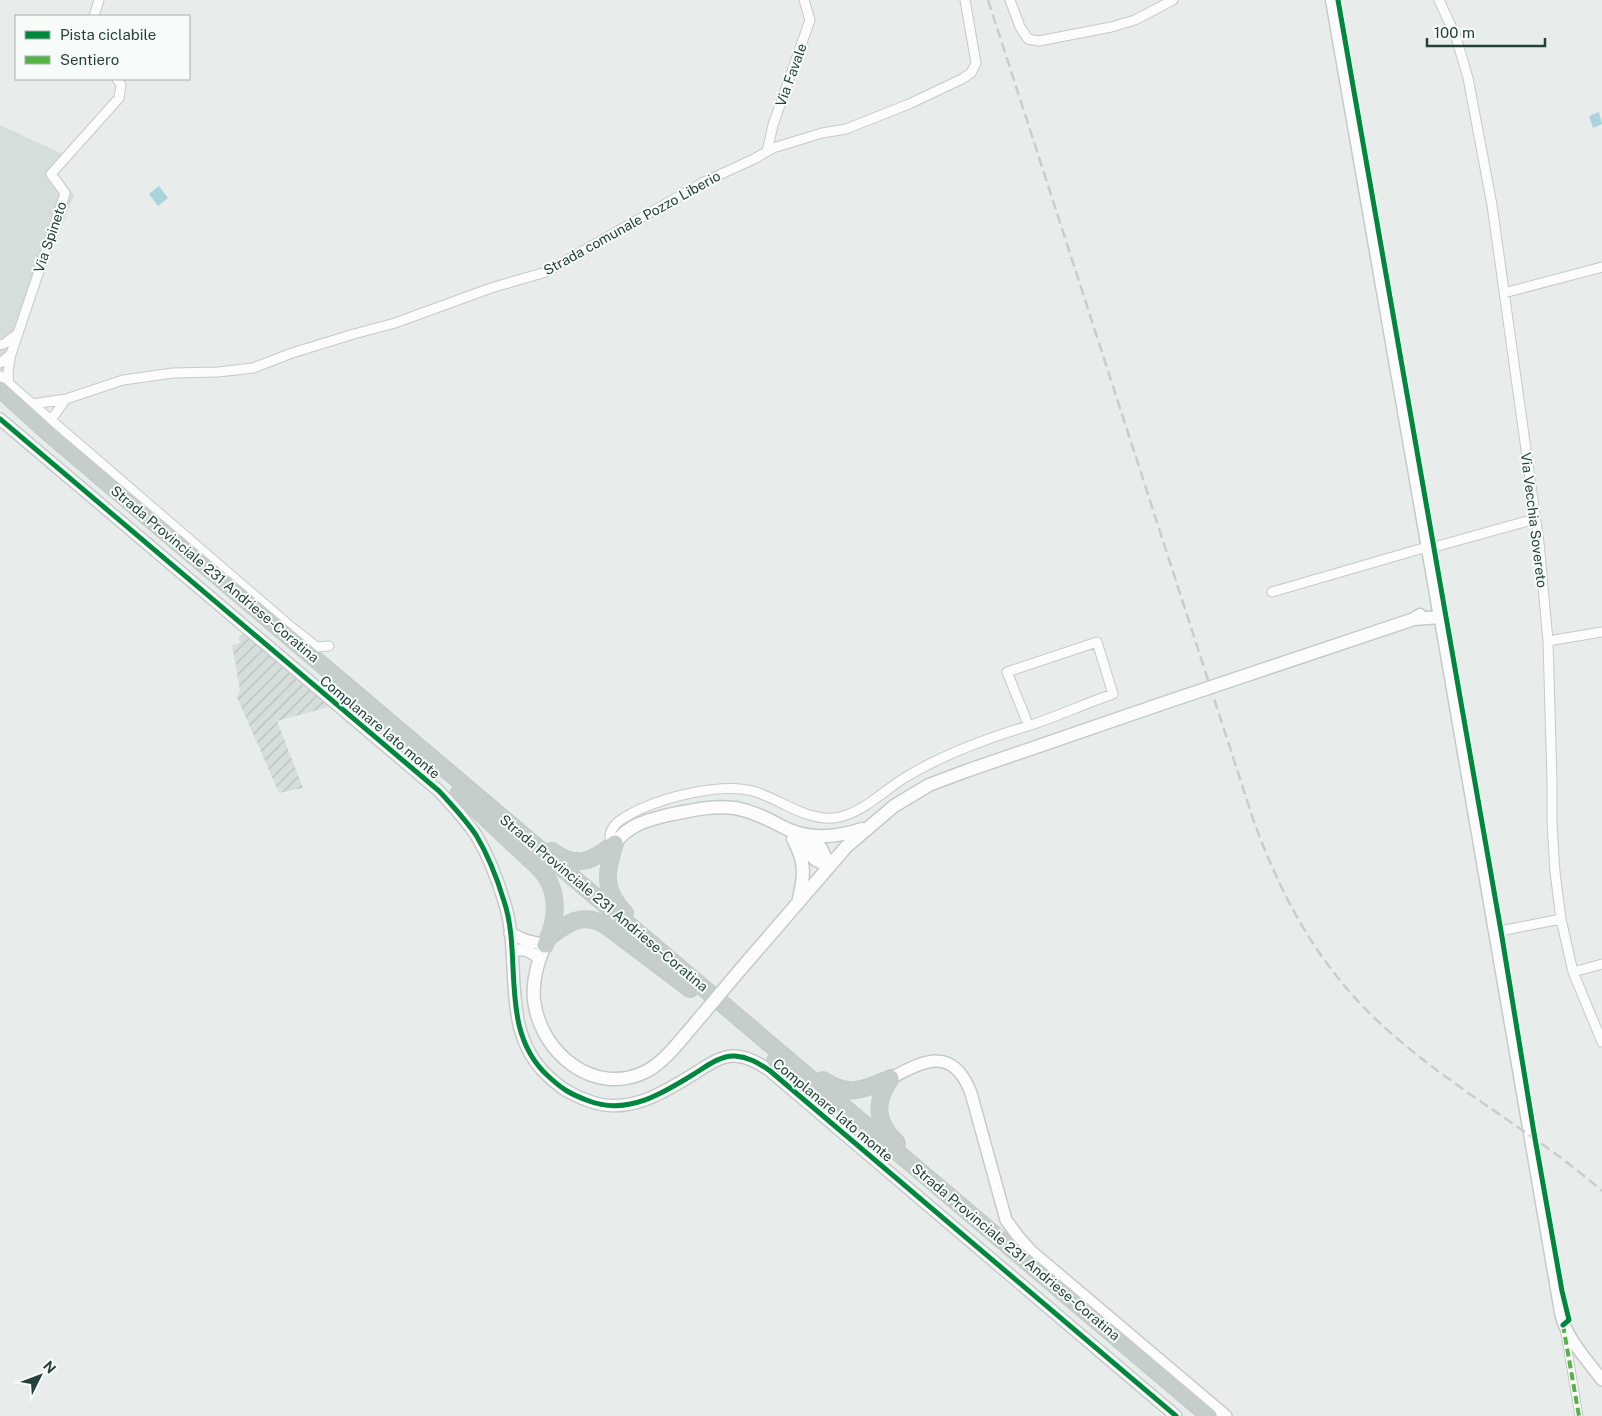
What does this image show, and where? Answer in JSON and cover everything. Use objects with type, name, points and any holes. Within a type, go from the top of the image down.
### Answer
[{"type":"highway","name":"Strada Provinciale 231 Andriese-Coratina","points":[[5,387],[53,437],[462,790],[1194,1416]]},
{"type":"highway","name":"Strada Provinciale 231 Andriese-Coratina","points":[[0,403],[46,445],[462,790]]},
{"type":"highway","points":[[462,790],[564,859],[577,861],[591,859],[600,855],[615,843]]},
{"type":"highway","points":[[462,790],[549,881],[553,892],[555,909],[553,922],[544,947]]},
{"type":"highway","points":[[615,843],[608,864],[607,876],[609,889],[616,903],[693,986]]},
{"type":"highway","points":[[544,947],[560,928],[584,919],[595,921],[608,927],[693,986]]},
{"type":"highway","name":"Strada Provinciale 231 Andriese-Coratina","points":[[693,986],[767,1041],[1209,1416]]},
{"type":"highway","points":[[767,1041],[832,1086],[843,1090],[860,1090],[891,1078]]},
{"type":"highway","points":[[891,1078],[882,1092],[879,1104],[884,1127],[893,1140],[967,1211]]},
{"type":"main road","points":[[544,947],[535,973],[535,1007],[541,1027],[558,1053],[567,1062],[581,1071],[598,1077],[612,1079],[638,1075],[662,1061],[828,866],[851,842],[894,806],[930,785],[1158,705],[1439,610],[1332,0]]},
{"type":"main road","points":[[615,843],[627,830],[643,822],[711,807],[734,808],[751,812],[798,836],[816,860],[828,866]]},
{"type":"main road","points":[[798,836],[836,836],[869,826]]},
{"type":"main road","points":[[798,836],[804,867],[804,877],[798,901]]},
{"type":"street","points":[[94,15],[100,0]]},
{"type":"street","name":"Via Favale","points":[[767,151],[773,125],[810,20],[804,0]]},
{"type":"street","name":"Strada comunale Pozzo Liberio","points":[[32,404],[66,399],[123,380],[173,373],[218,372],[253,368],[292,353],[395,324],[491,288],[546,272],[704,182],[773,148],[822,133],[846,129],[909,104],[971,73],[976,63],[965,0]]},
{"type":"street","points":[[1010,0],[1020,27],[1028,39],[1039,41],[1111,27],[1135,20],[1173,0]]},
{"type":"street","name":"Via Vecchia Sovereto","points":[[1439,0],[1456,37],[1468,78],[1492,205],[1539,543],[1548,641],[1552,823],[1555,872],[1561,919],[1573,972],[1602,1042]]},
{"type":"street","name":"Via Spineto","points":[[17,333],[65,192],[51,174],[119,98],[121,85],[118,80]]},
{"type":"street","points":[[1504,293],[1602,267]]},
{"type":"street","points":[[1,346],[17,333]]},
{"type":"street","points":[[5,387],[17,333]]},
{"type":"street","points":[[0,363],[11,354]]},
{"type":"street","points":[[0,376],[5,387],[32,404],[309,641],[317,646],[329,646]]},
{"type":"street","points":[[51,420],[66,399]]},
{"type":"street","name":"Complanare lato monte","points":[[0,419],[439,792],[461,815],[476,835],[490,862],[505,902],[512,950],[518,1025],[527,1050],[542,1070],[566,1092],[591,1102],[618,1106],[650,1100],[712,1062],[733,1056],[753,1060],[769,1070],[1176,1416]]},
{"type":"street","points":[[1272,592],[1535,519]]},
{"type":"street","points":[[1439,610],[1578,1416]]},
{"type":"street","points":[[1548,641],[1602,632]]},
{"type":"street","points":[[615,843],[610,837],[610,831],[614,825],[630,814],[675,798],[717,788],[755,792],[804,814],[821,818],[836,818],[850,814],[906,777],[936,760],[1010,730],[1028,726],[1113,694],[1097,642],[1007,672],[1026,719]]},
{"type":"street","points":[[1495,932],[1561,919]]},
{"type":"street","points":[[510,933],[544,947]]},
{"type":"street","points":[[512,950],[528,951],[544,947]]},
{"type":"street","points":[[1573,972],[1602,964]]},
{"type":"street","points":[[891,1078],[932,1060],[945,1062],[958,1071],[967,1084],[970,1093],[1006,1220],[1017,1235],[1031,1251],[1226,1416]]},
{"type":"street","points":[[1563,1325],[1580,1352],[1602,1380]]},
{"type":"shaded area","points":[[0,125],[69,157],[57,172],[74,195],[37,285],[11,370],[12,382],[0,371]]},
{"type":"shaded area","points":[[242,634],[329,707],[277,721],[303,788],[279,793],[237,697],[240,690],[232,645],[240,643],[239,637]]},
{"type":"water","points":[[1599,112],[1602,124],[1593,128],[1589,116]]},
{"type":"water","points":[[159,186],[168,198],[158,206],[149,194]]},
{"type":"railway","points":[[988,0],[1253,819],[1265,851],[1294,912],[1329,966],[1373,1017],[1423,1060],[1578,1171],[1602,1191]]},
{"type":"marked path","points":[[1563,1325],[1579,1416]]},
{"type":"cycle path","points":[[1338,0],[1501,931],[1534,1133],[1562,1291],[1569,1320],[1563,1325]]},
{"type":"cycle path","points":[[0,419],[439,791],[463,818],[476,835],[484,851],[504,901],[512,946],[517,1015],[523,1037],[533,1058],[553,1081],[567,1091],[589,1101],[618,1106],[646,1100],[725,1057],[740,1057],[757,1063],[769,1070],[1176,1416]]}]
